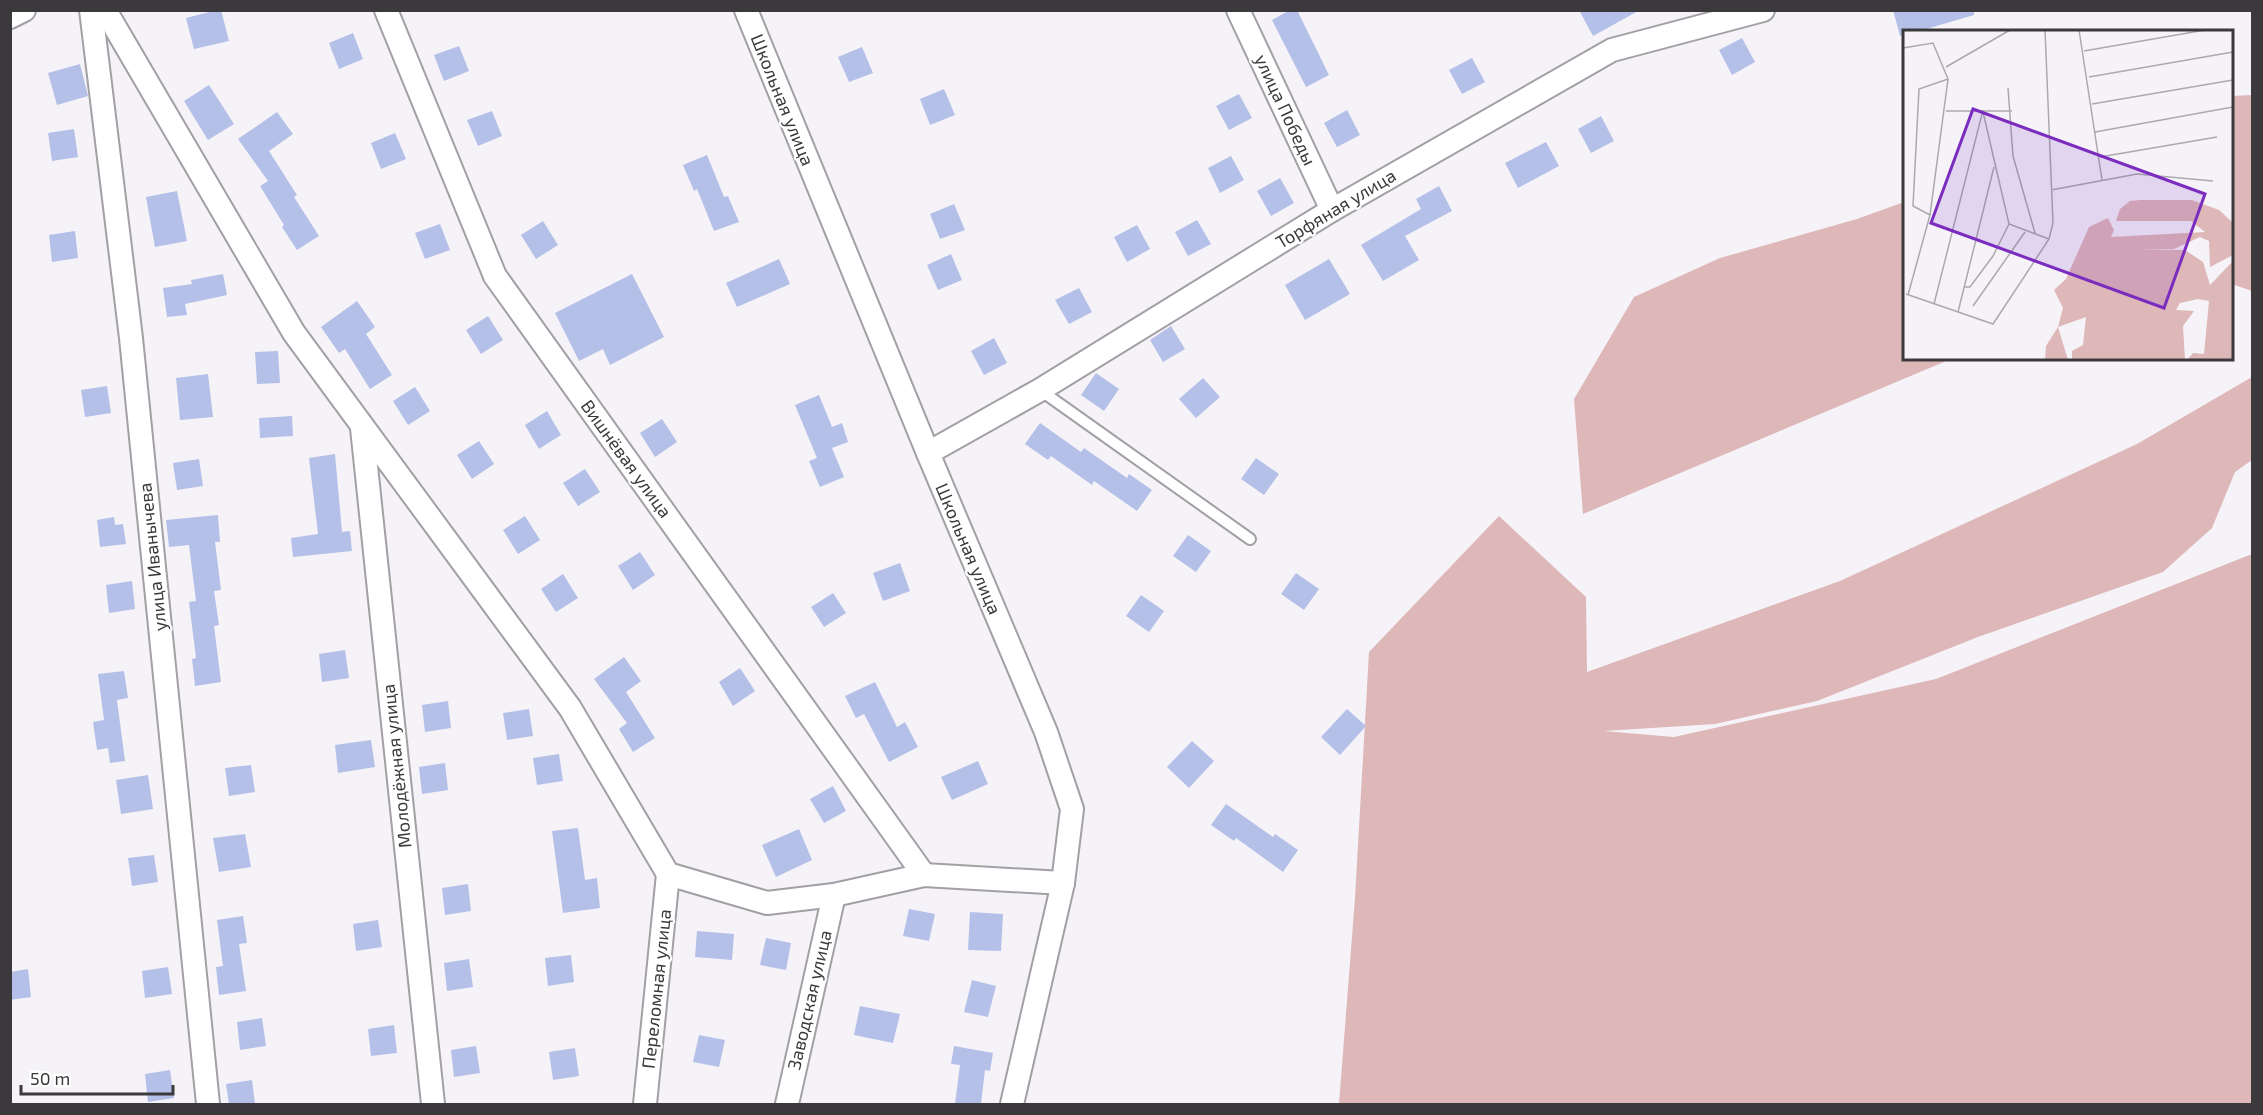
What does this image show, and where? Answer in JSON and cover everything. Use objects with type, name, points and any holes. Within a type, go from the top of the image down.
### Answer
[{"type":"street","points":[[10,17],[24,10]]},
{"type":"street","name":"улица Иванычева","points":[[91,10],[131,338],[208,1104]]},
{"type":"street","points":[[105,10],[294,333],[570,708],[668,874],[767,903],[834,895],[924,875],[1063,883]]},
{"type":"street","name":"Вишнёвая улица","points":[[386,10],[495,276],[924,875]]},
{"type":"street","name":"Школьная улица","points":[[746,10],[928,453],[1046,732],[1072,809],[1063,883],[1012,1104]]},
{"type":"street","name":"Торфяная улица","points":[[928,453],[1040,390],[1332,210],[1612,50],[1763,10]]},
{"type":"street","name":"улица Победы","points":[[1242,12],[1332,210]]},
{"type":"street","name":"Молодёжная улица","points":[[362,427],[433,1104]]},
{"type":"street","name":"Переломная улица","points":[[645,1104],[668,874]]},
{"type":"street","name":"Заводская улица","points":[[787,1104],[834,895]]},
{"type":"lane","points":[[1040,390],[1250,539]]},
{"type":"shaded area","points":[[2252,95],[2252,291],[2233,284],[2233,96]]},
{"type":"shaded area","points":[[1903,202],[1903,360],[1949,360],[1583,514],[1574,399],[1634,297],[1720,258],[1857,219]]},
{"type":"shaded area","points":[[2252,377],[2252,460],[2235,472],[2212,528],[2163,572],[1978,637],[1817,701],[1715,724],[1604,731],[1674,737],[1936,679],[2252,554],[2252,1104],[1339,1104],[1355,898],[1369,652],[1499,516],[1586,597],[1587,672],[1840,581],[2137,444]]},
{"type":"building","points":[[221,10],[229,41],[194,49],[186,18]]},
{"type":"building","points":[[1290,10],[1297,10],[1329,75],[1306,87],[1272,20]]},
{"type":"building","points":[[1579,10],[1640,10],[1593,36]]},
{"type":"building","points":[[1893,10],[1974,10],[1974,15],[1923,30],[1903,30],[1903,35],[1900,36]]},
{"type":"building","points":[[353,33],[363,59],[339,69],[329,43]]},
{"type":"building","points":[[1742,38],[1755,62],[1732,75],[1719,50]]},
{"type":"building","points":[[459,46],[469,71],[444,81],[434,55]]},
{"type":"building","points":[[862,47],[873,73],[849,82],[838,57]]},
{"type":"building","points":[[1472,58],[1485,82],[1462,94],[1449,70]]},
{"type":"building","points":[[80,64],[88,96],[57,105],[48,73]]},
{"type":"building","points":[[209,85],[234,124],[208,140],[184,101]]},
{"type":"building","points":[[944,89],[955,115],[930,125],[920,99]]},
{"type":"building","points":[[1239,94],[1252,118],[1229,130],[1216,106]]},
{"type":"building","points":[[1347,110],[1360,135],[1337,147],[1324,123]]},
{"type":"building","points":[[492,111],[502,136],[478,146],[467,120]]},
{"type":"building","points":[[277,112],[293,134],[269,151],[297,195],[294,197],[319,236],[297,250],[260,186],[268,181],[238,139]]},
{"type":"building","points":[[1601,116],[1614,141],[1591,153],[1578,129]]},
{"type":"building","points":[[74,129],[78,157],[52,161],[48,133]]},
{"type":"building","points":[[395,133],[406,159],[381,169],[371,143]]},
{"type":"building","points":[[1546,142],[1559,166],[1518,188],[1505,163]]},
{"type":"building","points":[[707,155],[724,197],[728,196],[739,222],[714,231],[697,189],[694,191],[683,165]]},
{"type":"building","points":[[1231,156],[1244,180],[1220,193],[1208,168]]},
{"type":"building","points":[[1280,178],[1294,203],[1271,216],[1257,191]]},
{"type":"building","points":[[1439,186],[1452,211],[1405,236],[1419,260],[1383,281],[1361,245],[1421,209],[1416,199]]},
{"type":"building","points":[[177,191],[187,241],[155,247],[146,197]]},
{"type":"building","points":[[954,204],[965,230],[940,239],[930,214]]},
{"type":"building","points":[[1197,220],[1211,244],[1188,256],[1175,232]]},
{"type":"building","points":[[543,221],[558,245],[536,259],[521,235]]},
{"type":"building","points":[[440,224],[450,250],[425,259],[415,233]]},
{"type":"building","points":[[1137,225],[1150,249],[1127,262],[1114,237]]},
{"type":"building","points":[[75,231],[78,258],[52,262],[49,235]]},
{"type":"building","points":[[951,254],[962,280],[938,290],[927,265]]},
{"type":"building","points":[[779,259],[790,284],[737,307],[726,283]]},
{"type":"building","points":[[1329,259],[1350,294],[1305,320],[1285,285]]},
{"type":"building","points":[[223,274],[227,295],[185,304],[187,315],[167,317],[163,288],[192,284],[191,280]]},
{"type":"building","points":[[632,274],[664,337],[610,365],[603,349],[579,361],[555,313]]},
{"type":"building","points":[[1079,288],[1092,312],[1069,324],[1055,300]]},
{"type":"building","points":[[357,301],[375,327],[366,334],[392,375],[370,389],[345,349],[339,353],[321,327]]},
{"type":"building","points":[[488,316],[503,340],[481,354],[466,330]]},
{"type":"building","points":[[1171,326],[1185,349],[1163,362],[1150,340]]},
{"type":"building","points":[[994,338],[1007,363],[984,375],[971,351]]},
{"type":"building","points":[[278,351],[280,383],[257,384],[255,352]]},
{"type":"building","points":[[1096,373],[1119,389],[1104,411],[1081,395]]},
{"type":"building","points":[[208,374],[213,417],[180,420],[176,378]]},
{"type":"building","points":[[1203,378],[1220,397],[1196,418],[1179,399]]},
{"type":"building","points":[[107,386],[111,413],[85,417],[81,390]]},
{"type":"building","points":[[415,387],[430,411],[408,425],[393,401]]},
{"type":"building","points":[[819,395],[832,427],[842,423],[848,442],[832,448],[844,477],[820,487],[809,461],[817,458],[795,405]]},
{"type":"building","points":[[547,411],[561,435],[539,449],[525,425]]},
{"type":"building","points":[[292,416],[293,436],[260,438],[259,418]]},
{"type":"building","points":[[662,419],[677,442],[655,457],[640,433]]},
{"type":"building","points":[[1040,423],[1081,452],[1084,448],[1127,478],[1129,474],[1152,490],[1137,511],[1094,481],[1092,485],[1051,456],[1048,460],[1025,444]]},
{"type":"building","points":[[479,441],[494,464],[472,479],[457,455]]},
{"type":"building","points":[[335,454],[342,532],[350,531],[352,551],[293,557],[291,538],[318,534],[309,458]]},
{"type":"building","points":[[1256,458],[1279,474],[1264,495],[1241,479]]},
{"type":"building","points":[[199,459],[203,486],[177,490],[173,463]]},
{"type":"building","points":[[585,469],[600,492],[578,506],[563,483]]},
{"type":"building","points":[[218,515],[220,542],[215,542],[221,590],[214,591],[219,625],[214,626],[221,682],[195,686],[192,659],[196,658],[189,602],[196,601],[189,545],[169,547],[166,520]]},
{"type":"building","points":[[525,516],[540,540],[518,554],[503,530]]},
{"type":"building","points":[[114,517],[115,525],[123,524],[126,544],[100,547],[97,520]]},
{"type":"building","points":[[1188,535],[1211,551],[1196,572],[1173,556]]},
{"type":"building","points":[[640,552],[655,575],[633,590],[618,566]]},
{"type":"building","points":[[900,563],[910,591],[883,601],[873,573]]},
{"type":"building","points":[[1296,573],[1319,589],[1304,610],[1281,594]]},
{"type":"building","points":[[563,574],[578,598],[556,612],[541,589]]},
{"type":"building","points":[[132,581],[135,609],[109,613],[106,585]]},
{"type":"building","points":[[833,593],[846,613],[824,627],[811,607]]},
{"type":"building","points":[[1141,595],[1164,611],[1149,632],[1126,616]]},
{"type":"building","points":[[345,650],[349,678],[322,682],[319,654]]},
{"type":"building","points":[[624,657],[641,681],[626,692],[655,738],[633,752],[619,729],[627,723],[594,679]]},
{"type":"building","points":[[740,668],[755,691],[733,706],[719,682]]},
{"type":"building","points":[[124,671],[128,698],[117,700],[125,761],[110,763],[108,748],[97,750],[93,722],[104,720],[98,674]]},
{"type":"building","points":[[875,682],[897,727],[905,722],[918,747],[889,762],[864,714],[856,718],[845,696]]},
{"type":"building","points":[[448,701],[451,728],[425,732],[422,705]]},
{"type":"building","points":[[529,709],[533,736],[507,740],[503,713]]},
{"type":"building","points":[[1347,709],[1366,726],[1340,755],[1321,737]]},
{"type":"building","points":[[371,740],[375,767],[338,773],[335,745]]},
{"type":"building","points":[[1192,741],[1214,761],[1189,788],[1167,767]]},
{"type":"building","points":[[559,754],[563,781],[537,785],[533,758]]},
{"type":"building","points":[[978,761],[988,784],[952,800],[941,777]]},
{"type":"building","points":[[445,763],[448,790],[422,794],[419,767]]},
{"type":"building","points":[[251,765],[255,792],[229,796],[225,768]]},
{"type":"building","points":[[148,775],[153,809],[121,814],[116,780]]},
{"type":"building","points":[[833,786],[846,811],[824,823],[810,799]]},
{"type":"building","points":[[1226,804],[1273,837],[1275,834],[1298,850],[1283,872],[1236,838],[1234,841],[1211,825]]},
{"type":"building","points":[[578,828],[585,880],[597,878],[600,908],[563,913],[552,831]]},
{"type":"building","points":[[799,829],[812,860],[776,877],[762,845]]},
{"type":"building","points":[[245,834],[251,867],[219,872],[213,838]]},
{"type":"building","points":[[154,855],[158,882],[132,886],[128,858]]},
{"type":"building","points":[[468,884],[471,911],[445,915],[442,888]]},
{"type":"building","points":[[909,909],[935,914],[929,941],[903,936]]},
{"type":"building","points":[[970,912],[1003,914],[1001,951],[968,950]]},
{"type":"building","points":[[243,916],[247,943],[239,944],[246,991],[219,995],[216,967],[223,966],[217,920]]},
{"type":"building","points":[[378,920],[382,947],[356,951],[353,924]]},
{"type":"building","points":[[697,931],[734,934],[732,960],[695,957]]},
{"type":"building","points":[[766,938],[791,943],[786,970],[760,965]]},
{"type":"building","points":[[571,955],[574,982],[548,986],[545,958]]},
{"type":"building","points":[[469,959],[473,987],[447,991],[444,963]]},
{"type":"building","points":[[168,967],[172,994],[145,998],[142,971]]},
{"type":"building","points":[[28,969],[31,997],[10,1000],[10,972]]},
{"type":"building","points":[[972,980],[996,986],[988,1017],[964,1012]]},
{"type":"building","points":[[860,1006],[900,1014],[893,1043],[854,1035]]},
{"type":"building","points":[[262,1018],[266,1046],[240,1050],[237,1022]]},
{"type":"building","points":[[394,1025],[397,1053],[371,1056],[368,1029]]},
{"type":"building","points":[[699,1035],[725,1040],[719,1067],[693,1062]]},
{"type":"building","points":[[476,1046],[480,1073],[454,1077],[451,1050]]},
{"type":"building","points":[[954,1046],[993,1053],[990,1071],[985,1070],[981,1104],[955,1104],[960,1065],[951,1064]]},
{"type":"building","points":[[575,1048],[579,1076],[553,1080],[549,1052]]},
{"type":"building","points":[[170,1070],[174,1098],[148,1102],[145,1074]]},
{"type":"building","points":[[252,1080],[255,1104],[229,1104],[226,1084]]}]
